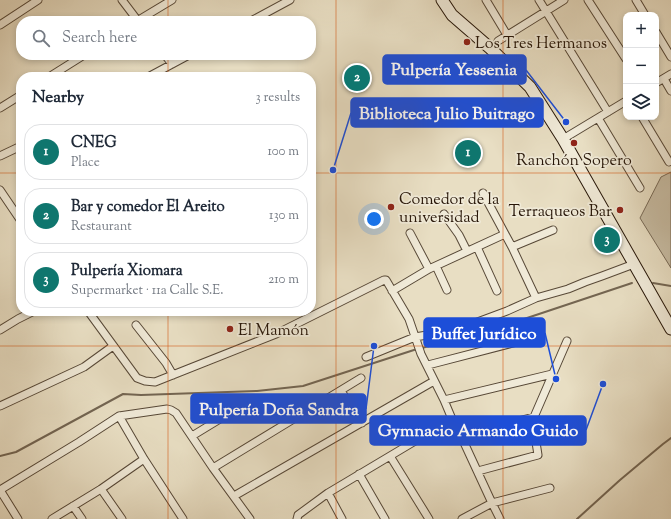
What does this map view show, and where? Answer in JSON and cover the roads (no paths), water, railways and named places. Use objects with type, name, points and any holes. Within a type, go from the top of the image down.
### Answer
[{"type":"street","points":[[0,25],[38,0]]},
{"type":"street","points":[[122,0],[134,16]]},
{"type":"street","points":[[146,16],[172,0]]},
{"type":"street","points":[[260,16],[290,0]]},
{"type":"street","points":[[442,0],[452,16],[490,48],[530,88],[563,139],[671,329]]},
{"type":"street","points":[[486,0],[507,35]]},
{"type":"street","points":[[539,0],[608,112]]},
{"type":"street","points":[[498,41],[564,0]]},
{"type":"street","points":[[588,0],[623,54]]},
{"type":"street","points":[[636,0],[643,12]]},
{"type":"street","points":[[659,37],[671,57]]},
{"type":"street","points":[[57,72],[76,60]]},
{"type":"street","points":[[169,60],[172,64]]},
{"type":"street","points":[[157,72],[180,60]]},
{"type":"street","points":[[659,82],[671,74]]},
{"type":"street","points":[[664,79],[671,91]]},
{"type":"street","points":[[0,108],[16,98]]},
{"type":"street","points":[[563,139],[623,103]]},
{"type":"street","points":[[598,118],[640,188]]},
{"type":"street","points":[[644,120],[669,162]]},
{"type":"street","points":[[0,156],[16,148]]},
{"type":"street","points":[[0,190],[16,214]]},
{"type":"street","points":[[483,193],[512,247],[536,298]]},
{"type":"street","points":[[444,214],[459,234],[467,251]]},
{"type":"street","points":[[512,247],[553,230]]},
{"type":"street","points":[[410,233],[428,269]]},
{"type":"street","points":[[392,291],[428,269],[505,234]]},
{"type":"street","points":[[477,247],[496,291]]},
{"type":"street","points":[[366,357],[415,337],[464,327],[507,311],[536,298],[568,289],[634,264]]},
{"type":"street","points":[[436,266],[447,290]]},
{"type":"street","points":[[316,314],[384,280],[388,282],[409,320],[434,381],[500,519]]},
{"type":"street","points":[[0,330],[24,316]]},
{"type":"street","points":[[92,316],[137,378],[154,382],[276,334],[312,316]]},
{"type":"street","points":[[136,325],[166,363],[173,375]]},
{"type":"street","points":[[428,366],[536,337]]},
{"type":"street","points":[[478,471],[538,455],[533,423],[534,417],[566,341]]},
{"type":"street","points":[[0,406],[84,367],[113,346]]},
{"type":"street","points":[[444,400],[552,374]]},
{"type":"street","points":[[213,468],[361,378]]},
{"type":"street","points":[[234,496],[434,381]]},
{"type":"street","points":[[341,390],[362,423]]},
{"type":"street","points":[[192,436],[238,408]]},
{"type":"street","points":[[18,519],[0,490],[119,416],[167,409],[176,413],[248,518]]},
{"type":"street","points":[[119,416],[144,459],[183,519]]},
{"type":"street","points":[[461,436],[534,417]]},
{"type":"street","points":[[297,519],[298,515],[328,493],[452,419]]},
{"type":"street","points":[[390,456],[429,519]]},
{"type":"street","points":[[52,519],[102,489],[144,459]]},
{"type":"street","points":[[359,474],[385,519]]},
{"type":"street","points":[[462,519],[492,503],[550,488]]},
{"type":"street","points":[[102,489],[122,519]]},
{"type":"street","points":[[328,493],[342,519]]},
{"type":"street","points":[[74,506],[82,519]]},
{"type":"waterway","points":[[422,348],[521,320],[632,283]]},
{"type":"waterway","points":[[653,283],[671,286]]},
{"type":"waterway","points":[[0,456],[16,452],[123,394],[141,395],[257,391],[303,386],[417,349]]},
{"type":"waterway","points":[[577,519],[620,480],[671,438]]},
{"type":"place","name":"Los Tres Hermanos","points":[[467,42]]},
{"type":"place","name":"Bar y comedor El Areito","points":[[357,78]]},
{"type":"place","name":"Pulpería Yessenia","points":[[566,122]]},
{"type":"place","name":"Ranchón Sopero","points":[[574,143]]},
{"type":"place","name":"CNEG","points":[[468,153]]},
{"type":"place","name":"Biblioteca Julio Buitrago","points":[[333,170]]},
{"type":"place","name":"Comedor de la universidad","points":[[391,207]]},
{"type":"place","name":"Terraqueos Bar","points":[[620,210]]},
{"type":"place","name":"Pulpería Xiomara","points":[[607,240]]},
{"type":"place","name":"El Mamón","points":[[230,329]]},
{"type":"place","name":"Pulpería Doña Sandra","points":[[374,346]]},
{"type":"place","name":"Buffet Jurídico","points":[[556,379]]},
{"type":"place","name":"Gymnacio Armando Guido","points":[[603,384]]}]
